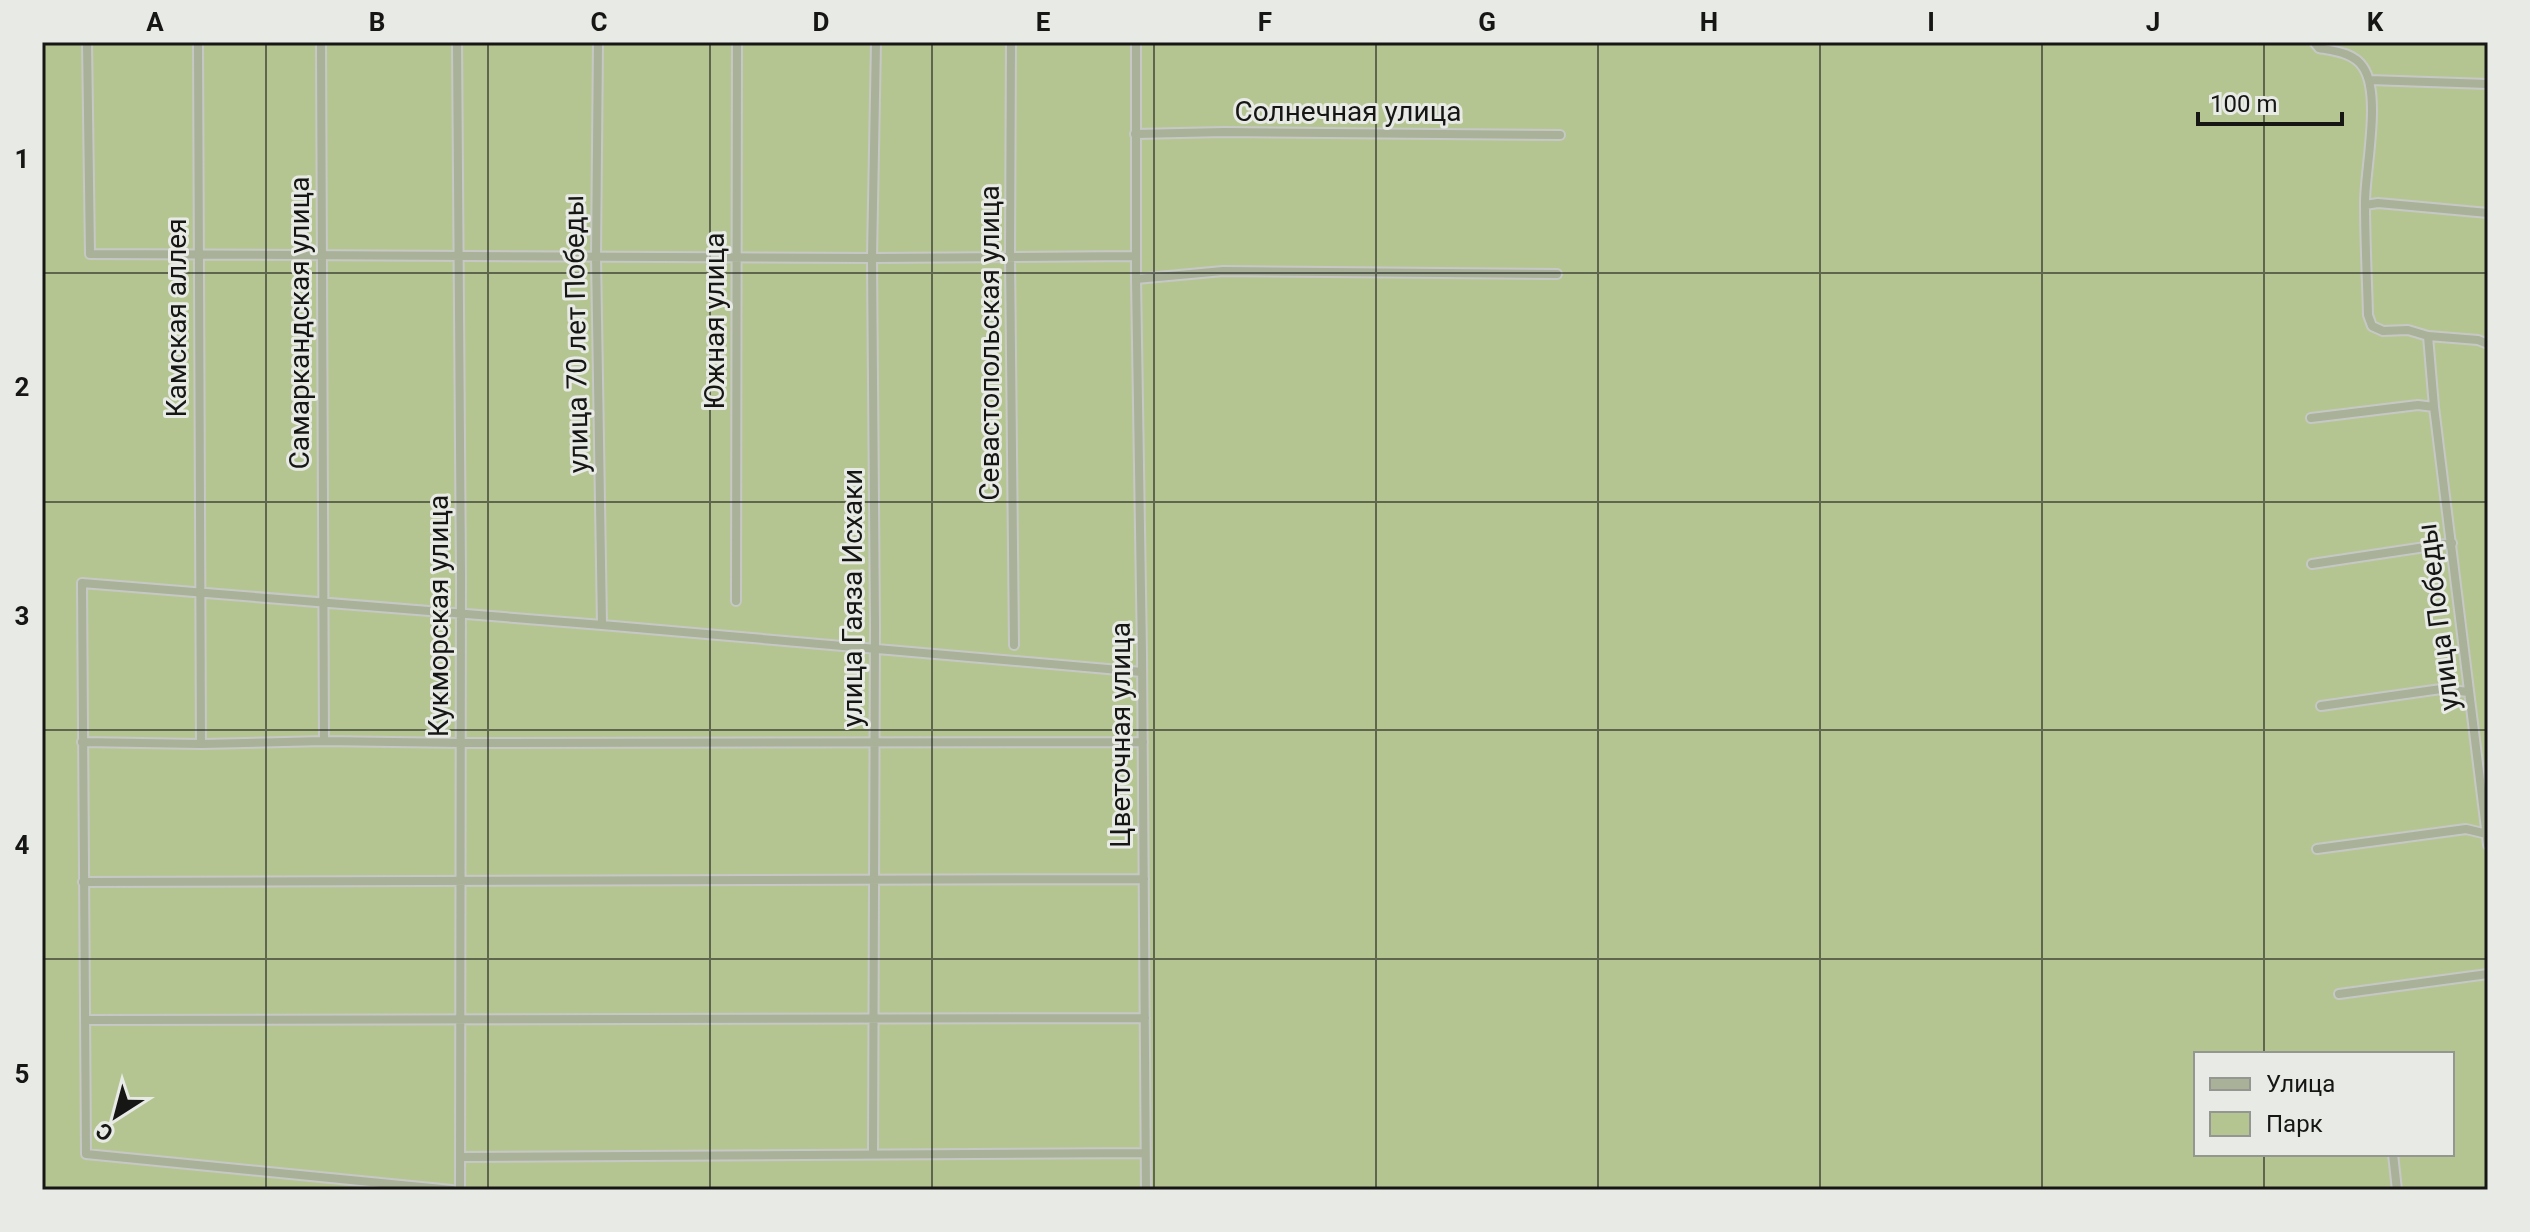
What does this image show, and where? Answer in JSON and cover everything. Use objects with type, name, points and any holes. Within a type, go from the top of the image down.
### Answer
[{"type":"street","points":[[87,42],[90,254],[872,258],[1136,256]]},
{"type":"street","name":"Камская аллея","points":[[198,42],[201,744]]},
{"type":"street","name":"Самаркандская улица","points":[[321,42],[324,741]]},
{"type":"street","name":"Кукморская улица","points":[[457,42],[461,614],[460,1190]]},
{"type":"street","name":"улица 70 лет Победы","points":[[598,42],[596,257],[602,625]]},
{"type":"street","name":"Южная улица","points":[[736,601],[737,42]]},
{"type":"street","name":"улица Гаяза Исхаки","points":[[873,1153],[875,650],[872,258],[876,42]]},
{"type":"street","name":"Севастопольская улица","points":[[1011,42],[1014,645]]},
{"type":"street","name":"Цветочная улица","points":[[1136,42],[1146,1190]]},
{"type":"street","points":[[2314,42],[2319,48],[2339,51],[2355,59],[2364,68],[2369,80],[2372,138],[2365,205],[2368,315],[2372,326],[2383,331],[2408,330],[2428,336],[2478,340],[2488,344]]},
{"type":"street","points":[[2369,80],[2488,84]]},
{"type":"street","name":"Солнечная улица","points":[[1135,134],[1560,135]]},
{"type":"street","points":[[2365,205],[2378,203],[2488,213]]},
{"type":"street","points":[[1136,279],[1223,271],[1557,274]]},
{"type":"street","name":"улица Победы","points":[[2428,336],[2488,845]]},
{"type":"street","points":[[2311,418],[2418,405],[2434,407]]},
{"type":"street","points":[[2312,564],[2452,543]]},
{"type":"street","points":[[452,1190],[86,1154],[82,583],[1142,672]]},
{"type":"street","points":[[2321,706],[2441,689],[2469,692]]},
{"type":"street","points":[[82,742],[1143,742]]},
{"type":"street","points":[[2317,849],[2466,829],[2487,834]]},
{"type":"street","points":[[83,882],[1144,879]]},
{"type":"street","points":[[2339,994],[2488,974]]},
{"type":"street","points":[[85,1020],[873,1016],[1145,1018]]},
{"type":"street","points":[[462,1157],[1145,1153]]},
{"type":"street","points":[[2393,1156],[2397,1190]]},
{"type":"green space","points":[[42,42],[2488,42],[2488,1190],[42,1190]]}]
